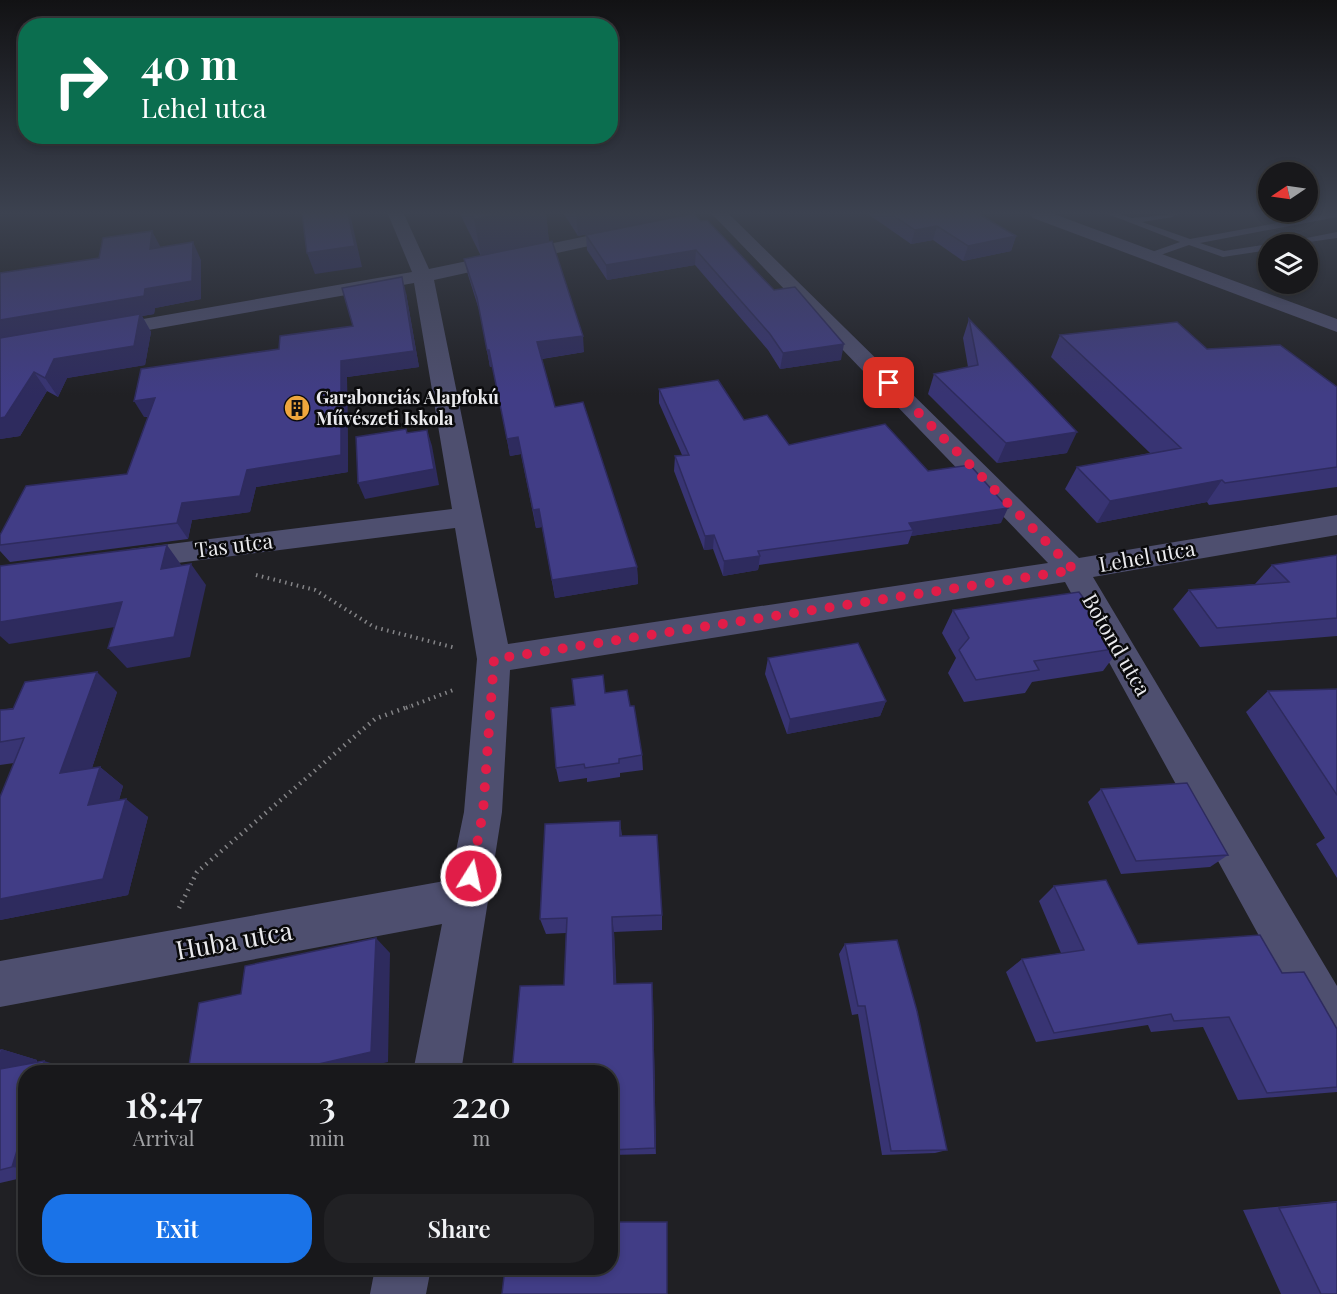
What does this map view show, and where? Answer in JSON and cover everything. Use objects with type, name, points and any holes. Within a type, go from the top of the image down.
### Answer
[{"type":"street","points":[[82,335],[431,274]]},
{"type":"street","name":"Botond utca","points":[[773,274],[1074,570],[1337,1030]]},
{"type":"street","points":[[1203,274],[1337,326]]},
{"type":"street","points":[[423,276],[494,659],[483,812],[438,1065]]},
{"type":"street","name":"Tas utca","points":[[105,562],[467,517]]},
{"type":"street","name":"Lehel utca","points":[[494,659],[1074,570],[1337,525]]},
{"type":"street","name":"Huba utca","points":[[0,984],[468,898]]},
{"type":"street","points":[[398,1294],[402,1275]]},
{"type":"path","points":[[198,551],[241,571],[315,590],[374,627],[494,659]]},
{"type":"path","points":[[157,955],[196,872],[375,719],[458,688],[494,659]]},
{"type":"building","points":[[0,274],[192,274],[192,281],[145,289],[144,296],[0,320]]},
{"type":"building","points":[[469,274],[563,274],[583,336],[537,342],[555,407],[583,402],[637,567],[552,580],[539,509],[533,510],[518,437],[507,439],[477,298]]},
{"type":"building","points":[[717,274],[759,274],[774,290],[795,287],[844,344],[783,353],[770,334]]},
{"type":"building","points":[[402,277],[414,351],[341,361],[341,455],[247,470],[240,496],[182,503],[177,523],[0,545],[0,535],[26,486],[127,474],[155,398],[134,401],[141,369],[279,349],[280,336],[353,326],[342,288]]},
{"type":"building","points":[[140,314],[134,346],[54,359],[45,378],[34,372],[5,417],[0,418],[0,338]]},
{"type":"building","points":[[969,319],[1077,432],[1006,443],[934,374],[978,365]]},
{"type":"building","points":[[1177,322],[1207,349],[1280,345],[1337,387],[1337,467],[1225,483],[1222,480],[1110,501],[1077,467],[1181,448],[1060,335]]},
{"type":"building","points":[[718,380],[744,420],[767,415],[789,445],[885,424],[928,471],[970,465],[1008,508],[909,523],[913,530],[758,551],[760,556],[724,561],[714,535],[705,536],[675,456],[689,455],[659,389]]},
{"type":"building","points":[[406,429],[407,433],[427,430],[434,469],[358,483],[356,437]]},
{"type":"building","points":[[167,545],[161,569],[191,564],[174,637],[108,648],[122,602],[0,622],[0,566]]},
{"type":"building","points":[[1337,555],[1337,618],[1217,628],[1189,590],[1289,582],[1272,565]]},
{"type":"building","points":[[1079,592],[1120,648],[1034,661],[1039,670],[976,680],[959,650],[969,638],[953,610]]},
{"type":"building","points":[[858,643],[886,701],[790,719],[768,658]]},
{"type":"building","points":[[97,672],[60,773],[100,767],[88,805],[126,799],[103,879],[0,899],[0,797],[24,738],[0,742],[0,710],[13,709],[25,682]]},
{"type":"building","points":[[603,675],[605,693],[627,690],[630,706],[634,706],[642,755],[619,759],[619,763],[585,768],[584,764],[556,768],[551,708],[575,705],[572,679]]},
{"type":"building","points":[[1337,689],[1337,795],[1268,691]]},
{"type":"building","points":[[1187,783],[1228,855],[1136,861],[1101,789]]},
{"type":"building","points":[[620,821],[620,836],[657,835],[662,915],[612,917],[614,984],[652,983],[655,1148],[618,1150],[618,1065],[513,1065],[520,986],[564,985],[567,918],[540,919],[545,824]]},
{"type":"building","points":[[1106,880],[1138,944],[1260,935],[1282,973],[1304,972],[1337,1029],[1337,1087],[1267,1093],[1229,1017],[1174,1021],[1171,1014],[1054,1033],[1022,959],[1084,950],[1054,886]]},
{"type":"building","points":[[376,938],[371,1052],[314,1065],[189,1065],[199,1003],[241,994],[245,966]]},
{"type":"building","points":[[897,940],[917,1011],[947,1150],[891,1151],[865,1006],[858,1006],[845,944]]},
{"type":"building","points":[[44,1061],[43,1065],[22,1065]]},
{"type":"building","points":[[18,1066],[18,1147],[12,1167],[0,1170],[0,1069]]},
{"type":"building","points":[[1337,1202],[1337,1294],[1321,1294],[1279,1208]]},
{"type":"building","points":[[618,1222],[667,1222],[667,1294],[502,1294],[504,1275],[618,1275]]},
{"type":"place","name":"Garabonciás Alapfokú Művészeti Iskola","points":[[297,408]]},
{"type":"route","points":[[471,876],[483,812],[494,659],[1074,570],[889,383]]}]
